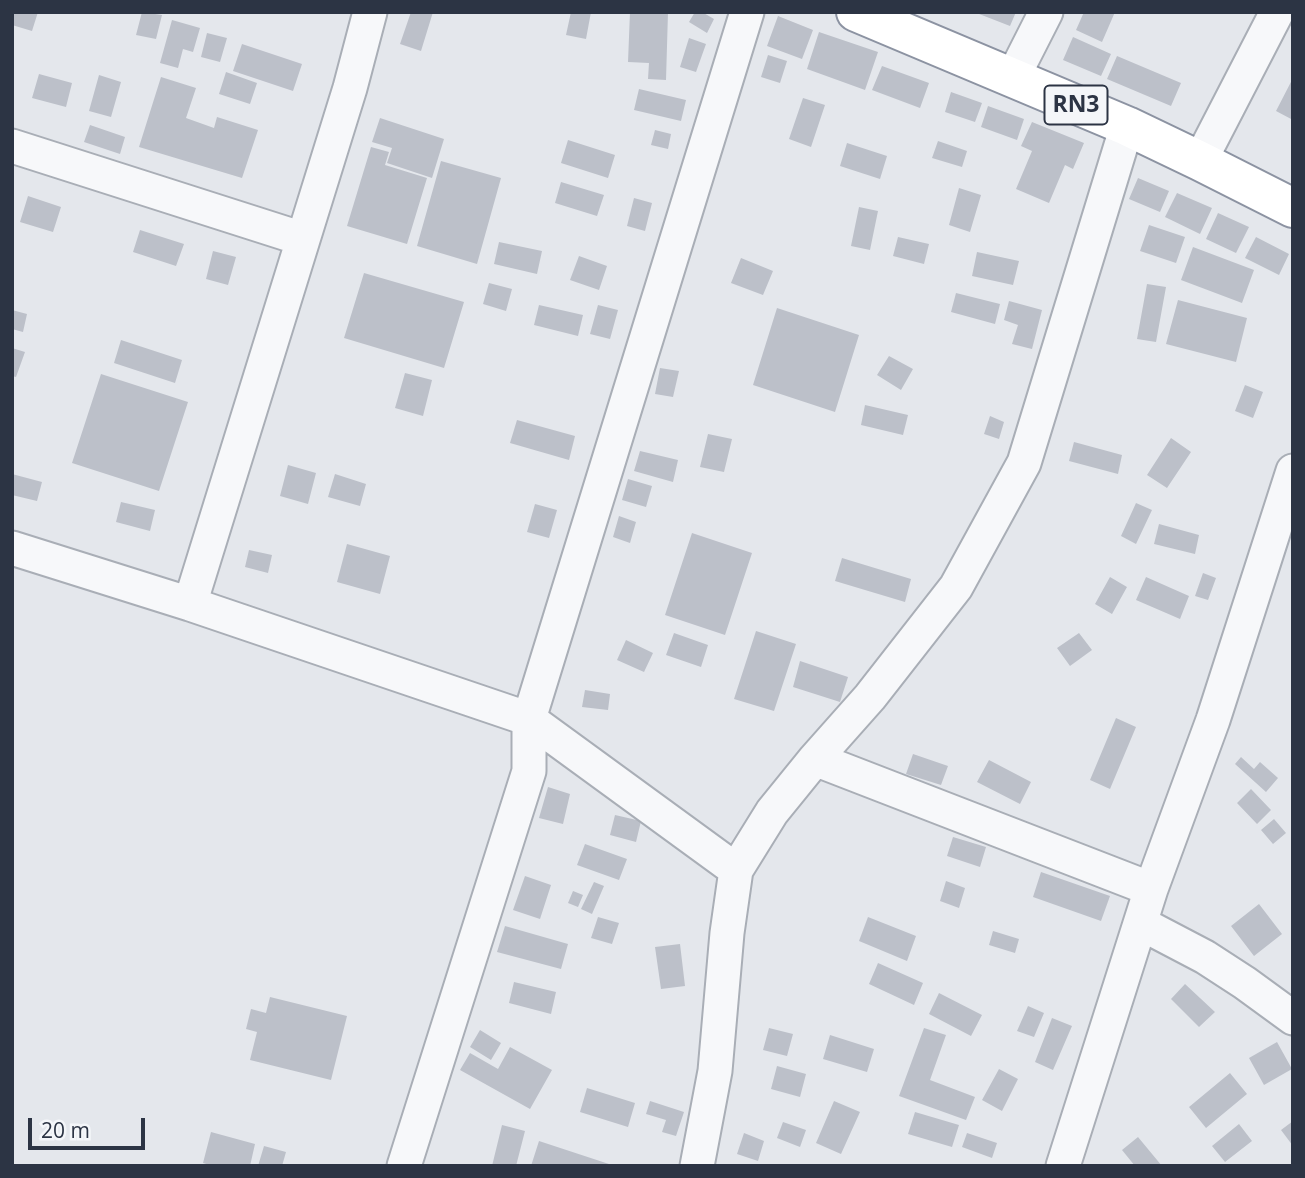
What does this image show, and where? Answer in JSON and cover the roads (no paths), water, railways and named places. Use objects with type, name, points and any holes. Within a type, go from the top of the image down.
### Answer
[{"type":"highway","name":"RN3","points":[[856,12],[1127,126],[1293,208]]},
{"type":"street","points":[[190,604],[350,89],[370,12]]},
{"type":"street","points":[[404,1166],[529,771],[529,719],[747,12]]},
{"type":"street","points":[[1012,79],[1046,12]]},
{"type":"street","points":[[1200,161],[1277,12]]},
{"type":"street","points":[[697,1166],[715,1071],[727,933],[736,870],[772,812],[870,697],[956,587],[1024,463],[1127,126]]},
{"type":"street","points":[[12,146],[303,239]]},
{"type":"street","points":[[1063,1166],[1152,889],[1213,720],[1292,476]]},
{"type":"street","points":[[12,548],[190,604],[529,719],[736,870]]},
{"type":"street","points":[[815,759],[1152,889]]},
{"type":"street","points":[[1142,924],[1205,957],[1293,1018]]}]
